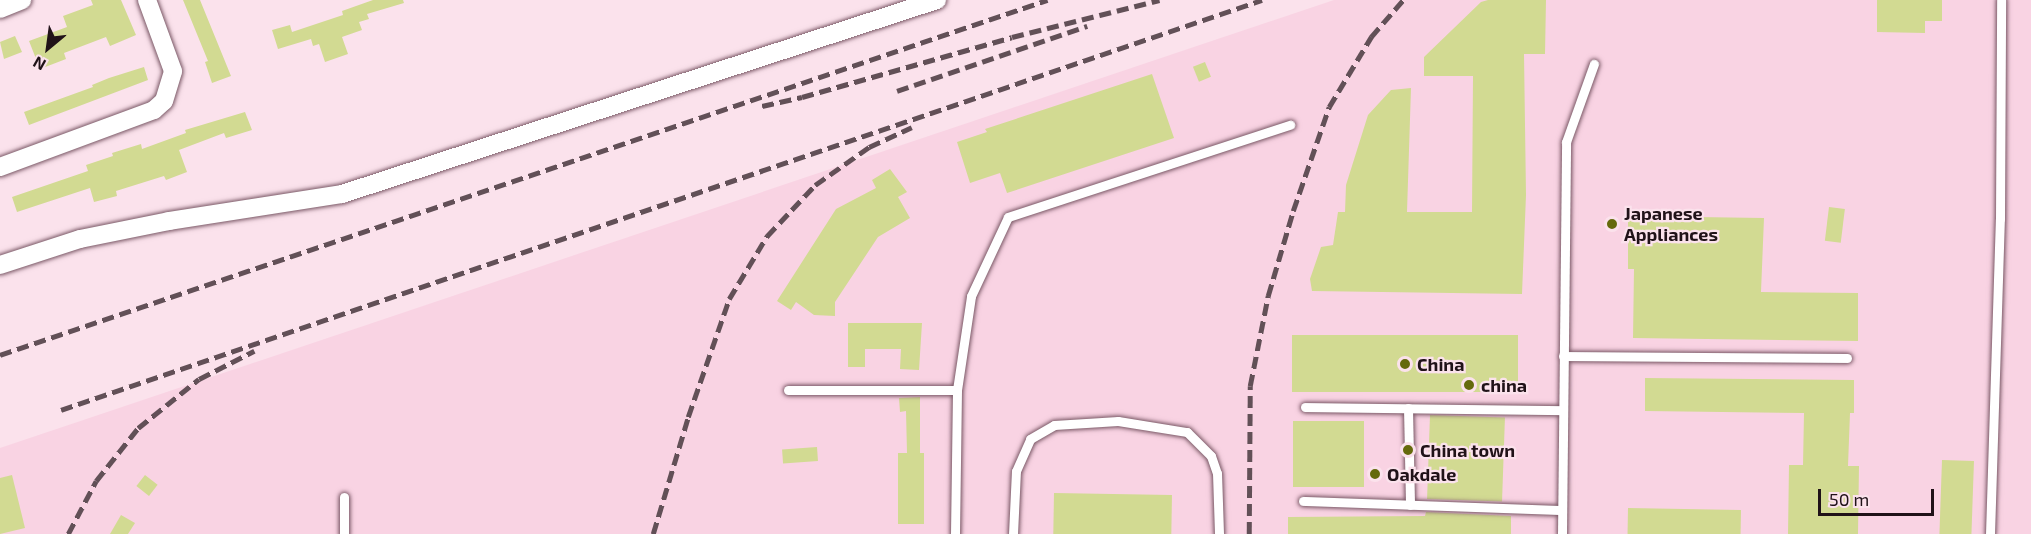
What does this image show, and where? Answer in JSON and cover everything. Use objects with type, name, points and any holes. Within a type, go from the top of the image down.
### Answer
[{"type":"street","points":[[0,9],[22,0]]},
{"type":"street","points":[[0,167],[154,110],[165,101],[173,70],[147,0]]},
{"type":"street","points":[[0,265],[102,234],[169,220],[342,194],[937,0]]},
{"type":"lane","points":[[1990,534],[2000,219],[2001,0]]},
{"type":"lane","points":[[1562,534],[1566,142],[1594,64]]},
{"type":"lane","points":[[955,534],[957,390],[971,296],[1002,226],[1011,214],[1290,124]]},
{"type":"lane","points":[[1563,356],[1847,358]]},
{"type":"lane","points":[[788,390],[957,390]]},
{"type":"lane","points":[[1305,407],[1563,410]]},
{"type":"lane","points":[[1408,408],[1410,504]]},
{"type":"lane","points":[[1013,534],[1016,471],[1030,439],[1054,425],[1118,420],[1187,432],[1211,456],[1218,473],[1219,534]]},
{"type":"lane","points":[[344,497],[344,534]]},
{"type":"lane","points":[[1303,501],[1562,510]]},
{"type":"shaded area","points":[[1334,0],[2031,0],[2031,534],[0,534],[0,448]]},
{"type":"building","points":[[91,0],[121,0],[136,35],[110,46],[106,37],[64,53],[66,59],[40,69],[29,41],[67,27],[63,16],[93,5]]},
{"type":"building","points":[[183,0],[200,0],[231,76],[212,83],[205,62],[208,61]]},
{"type":"building","points":[[373,0],[403,0],[404,3],[367,14],[369,19],[359,22],[362,30],[342,37],[348,54],[325,62],[319,44],[313,46],[311,39],[278,49],[272,30],[290,25],[292,32],[343,15],[342,11]]},
{"type":"building","points":[[1546,0],[1545,54],[1524,54],[1526,195],[1522,294],[1312,291],[1310,279],[1321,247],[1333,245],[1338,212],[1345,212],[1346,185],[1368,115],[1391,90],[1411,88],[1407,212],[1472,212],[1473,76],[1424,76],[1424,57],[1481,2]]},
{"type":"building","points":[[1877,0],[1942,0],[1942,21],[1925,21],[1925,33],[1877,32]]},
{"type":"building","points":[[15,36],[22,52],[4,59],[0,42]]},
{"type":"building","points":[[1205,62],[1211,77],[1199,82],[1193,67]]},
{"type":"building","points":[[144,67],[148,80],[29,125],[24,112],[93,87],[92,85],[109,78]]},
{"type":"building","points":[[1152,74],[1174,138],[1007,193],[1000,173],[970,183],[957,142],[987,132],[985,129]]},
{"type":"building","points":[[245,112],[252,130],[226,138],[224,133],[179,150],[187,172],[166,180],[164,176],[116,191],[117,196],[94,202],[90,188],[17,212],[12,197],[88,171],[86,165],[113,156],[112,153],[141,144],[142,149],[186,133],[185,130]]},
{"type":"building","points":[[890,169],[907,192],[898,197],[910,218],[878,237],[835,302],[835,316],[814,315],[796,302],[791,310],[777,301],[836,209],[876,188],[872,180]]},
{"type":"building","points":[[1829,207],[1845,209],[1841,243],[1825,241]]},
{"type":"building","points":[[1628,216],[1764,218],[1761,292],[1858,293],[1858,341],[1633,338],[1634,269],[1628,269]]},
{"type":"building","points":[[848,323],[922,323],[919,370],[900,369],[901,349],[865,349],[865,367],[848,367]]},
{"type":"building","name":"China","points":[[1292,335],[1518,335],[1518,392],[1292,392]]},
{"type":"building","points":[[1645,378],[1854,380],[1854,413],[1850,413],[1848,466],[1859,466],[1858,534],[1788,534],[1789,465],[1803,465],[1804,413],[1645,411]]},
{"type":"building","points":[[920,397],[920,453],[924,453],[924,524],[898,524],[898,453],[907,453],[906,411],[900,412],[899,398]]},
{"type":"building","name":"China","points":[[1430,415],[1505,418],[1502,502],[1427,499]]},
{"type":"building","points":[[1293,421],[1364,421],[1364,487],[1293,487]]},
{"type":"building","points":[[817,447],[818,461],[783,463],[782,449]]},
{"type":"building","points":[[1942,460],[1974,461],[1971,534],[1939,534]]},
{"type":"building","points":[[12,475],[25,528],[0,534],[0,478]]},
{"type":"building","points":[[145,475],[158,485],[149,496],[136,486]]},
{"type":"building","points":[[1054,493],[1172,495],[1171,534],[1053,534]]},
{"type":"building","points":[[1628,508],[1741,510],[1741,534],[1628,534]]},
{"type":"building","points":[[1426,512],[1511,516],[1511,534],[1288,534],[1288,517],[1425,516]]},
{"type":"building","points":[[121,515],[135,523],[128,534],[110,534]]},
{"type":"railway","points":[[0,355],[1047,0]]},
{"type":"railway","points":[[762,106],[802,97],[1012,37],[1159,0]]},
{"type":"railway","points":[[61,410],[1262,0]]},
{"type":"railway","points":[[1249,534],[1250,386],[1268,296],[1293,211],[1329,107],[1371,37],[1403,0]]},
{"type":"railway","points":[[897,91],[1087,26]]},
{"type":"railway","points":[[653,534],[688,417],[729,299],[767,236],[815,185],[869,147],[912,127]]},
{"type":"railway","points":[[68,534],[96,481],[138,428],[199,379],[254,351]]},
{"type":"place","name":"Japanese Appliances","points":[[1612,224]]},
{"type":"place","name":"China","points":[[1405,364]]},
{"type":"place","name":"china","points":[[1469,385]]},
{"type":"place","name":"China town","points":[[1408,450]]},
{"type":"place","name":"Oakdale","points":[[1375,474]]}]
